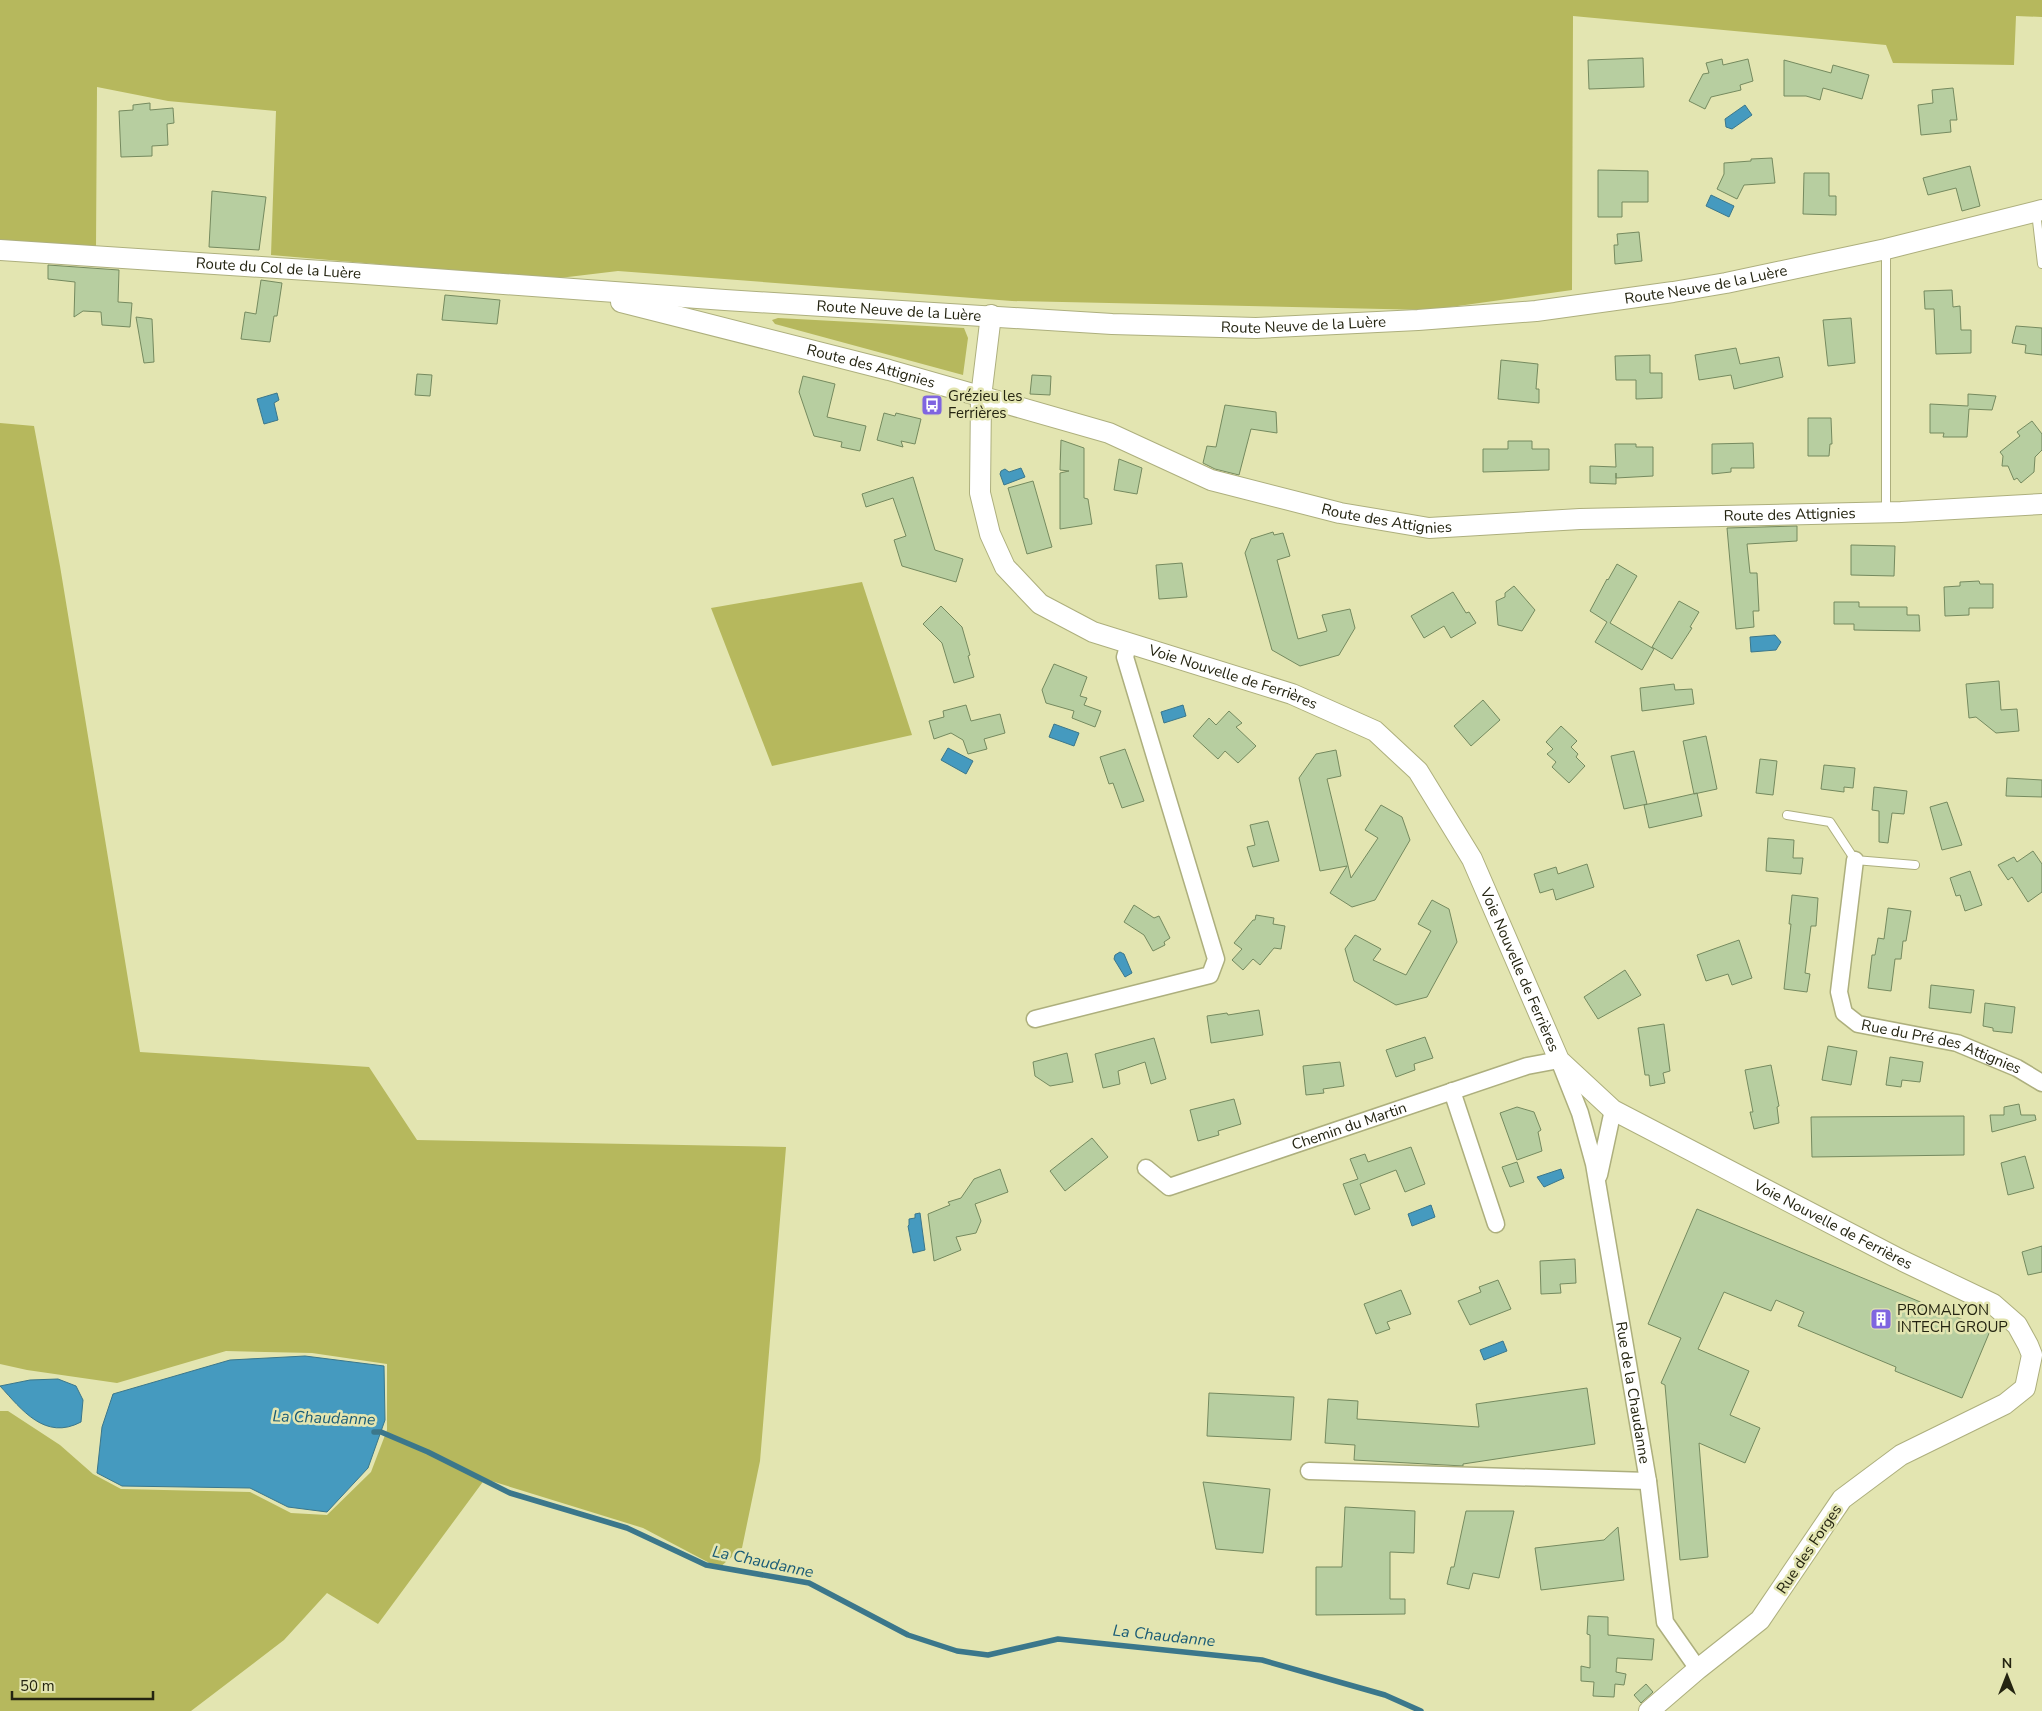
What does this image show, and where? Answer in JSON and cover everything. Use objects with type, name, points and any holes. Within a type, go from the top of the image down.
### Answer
[{"type":"street","name":"Route Neuve de la Luère","points":[[555,287],[1112,324],[1256,328],[1418,320],[1536,311],[1726,283],[1886,249],[2039,211]]},
{"type":"street","name":"Route du Col de la Luère","points":[[0,250],[555,287]]},
{"type":"street","name":"Route des Attignies","points":[[555,287],[711,324],[889,370],[1109,433],[1211,480],[1340,513],[1428,528],[1580,519],[1886,513],[2042,504]]},
{"type":"street","points":[[747,301],[744,310],[756,337]]},
{"type":"street","name":"Voie Nouvelle de Ferrières","points":[[990,315],[981,397],[980,493],[990,534],[1005,567],[1040,604],[1093,632],[1292,694],[1375,732],[1418,771],[1472,859],[1559,1060],[1613,1110],[1903,1261],[1993,1304],[2016,1324],[2028,1344],[2037,1354]]},
{"type":"street","name":"Voie Nouvelle de Ferrières","points":[[1034,1019],[1210,975],[1216,959],[1125,657],[1129,643]]},
{"type":"street","name":"Rue du Pré des Attignies","points":[[1855,860],[1839,992],[1844,1013],[1858,1024],[1956,1043],[2017,1068],[2042,1083]]},
{"type":"street","points":[[1559,1060],[1580,1113],[1597,1182]]},
{"type":"street","name":"Chemin du Martin","points":[[1146,1168],[1170,1187],[1452,1090],[1527,1066],[1559,1060]]},
{"type":"street","points":[[1452,1090],[1496,1224]]},
{"type":"street","name":"Rue de la Chaudanne","points":[[1613,1110],[1597,1182],[1648,1481],[1666,1622],[1698,1669]]},
{"type":"street","name":"Rue des Forges","points":[[1649,1711],[1760,1620],[1842,1499],[1901,1455],[2004,1404],[2025,1388],[2037,1354]]},
{"type":"street","points":[[1309,1471],[1648,1481]]},
{"type":"lane","points":[[2039,211],[2042,264]]},
{"type":"lane","points":[[1886,249],[1886,513]]},
{"type":"lane","points":[[1788,815],[1830,822],[1855,860],[1915,865]]},
{"type":"shaded area","points":[[0,0],[2042,0],[2042,17],[2016,16],[2014,65],[1893,63],[1886,45],[1573,16],[1572,290],[1429,310],[1012,301],[618,271],[551,279],[271,255],[276,111],[168,101],[97,87],[96,247],[0,241]]},
{"type":"shaded area","points":[[778,318],[964,328],[968,338],[963,375],[775,324],[772,320]]},
{"type":"shaded area","points":[[0,423],[34,426],[60,566],[140,1052],[369,1067],[417,1140],[786,1147],[760,1461],[742,1548],[719,1568],[643,1528],[485,1479],[378,1624],[327,1593],[284,1640],[191,1711],[0,1711],[0,1411],[8,1411],[60,1445],[93,1474],[121,1489],[250,1492],[291,1513],[327,1515],[371,1472],[387,1430],[387,1364],[312,1353],[226,1351],[117,1383],[27,1370],[0,1364]]},
{"type":"shaded area","points":[[862,582],[912,735],[772,766],[711,608]]},
{"type":"water","points":[[1745,105],[1752,115],[1732,129],[1726,127],[1725,119]]},
{"type":"water","points":[[1711,195],[1734,206],[1729,217],[1706,206]]},
{"type":"water","points":[[277,393],[279,400],[274,403],[278,420],[264,424],[257,399]]},
{"type":"water","points":[[1021,468],[1025,477],[1004,485],[1000,474],[1001,471],[1005,469],[1009,472]]},
{"type":"water","points":[[1775,635],[1781,642],[1776,650],[1751,652],[1750,637]]},
{"type":"water","points":[[1183,705],[1186,716],[1164,723],[1161,712]]},
{"type":"water","points":[[1054,724],[1079,733],[1074,746],[1049,737]]},
{"type":"water","points":[[948,748],[973,761],[966,774],[941,760]]},
{"type":"water","points":[[1120,952],[1124,954],[1132,973],[1125,977],[1114,959],[1115,955]]},
{"type":"water","points":[[1561,1169],[1564,1178],[1544,1187],[1537,1177]]},
{"type":"water","points":[[1431,1205],[1435,1217],[1412,1226],[1408,1214]]},
{"type":"water","points":[[920,1213],[925,1250],[913,1253],[908,1226],[909,1219],[915,1218],[915,1214]]},
{"type":"water","points":[[1503,1341],[1507,1351],[1484,1360],[1480,1350]]},
{"type":"water","points":[[305,1356],[384,1366],[385,1420],[368,1468],[327,1512],[288,1507],[250,1488],[122,1486],[97,1473],[102,1427],[113,1394],[230,1360]]},
{"type":"water","points":[[58,1379],[76,1386],[83,1400],[81,1422],[68,1427],[56,1428],[35,1420],[0,1386],[30,1380]]},
{"type":"building","points":[[1643,58],[1644,87],[1589,89],[1588,60]]},
{"type":"building","points":[[1722,59],[1723,65],[1748,59],[1753,81],[1740,85],[1741,90],[1711,97],[1705,109],[1689,101],[1703,74],[1709,73],[1706,63]]},
{"type":"building","points":[[1784,60],[1831,73],[1833,65],[1869,75],[1862,99],[1823,88],[1820,100],[1806,96],[1784,96]]},
{"type":"building","points":[[1953,88],[1957,120],[1950,120],[1951,132],[1921,135],[1918,105],[1933,103],[1932,90]]},
{"type":"building","points":[[150,103],[150,110],[173,108],[174,123],[167,124],[168,145],[152,146],[152,156],[121,157],[119,111],[133,110],[133,105]]},
{"type":"building","points":[[1772,158],[1775,183],[1744,185],[1737,199],[1717,189],[1724,174],[1724,163]]},
{"type":"building","points":[[1970,166],[1980,206],[1962,211],[1956,188],[1928,195],[1923,178]]},
{"type":"building","points":[[1598,170],[1648,171],[1648,202],[1622,202],[1622,217],[1598,217]]},
{"type":"building","points":[[1804,173],[1829,173],[1829,196],[1836,196],[1836,215],[1803,214]]},
{"type":"building","points":[[212,191],[266,197],[259,250],[209,247]]},
{"type":"building","points":[[1639,232],[1642,261],[1615,264],[1614,245],[1618,245],[1617,234]]},
{"type":"building","points":[[48,265],[119,270],[118,302],[132,303],[130,327],[102,325],[101,312],[83,311],[74,317],[75,282],[48,279]]},
{"type":"building","points":[[261,280],[282,283],[277,316],[274,316],[270,342],[241,339],[245,312],[256,314]]},
{"type":"building","points":[[1952,290],[1953,307],[1960,306],[1961,330],[1971,330],[1971,353],[1936,354],[1934,309],[1925,309],[1924,291]]},
{"type":"building","points":[[445,295],[500,300],[497,324],[442,320]]},
{"type":"building","points":[[136,317],[152,319],[154,362],[144,363]]},
{"type":"building","points":[[1851,318],[1855,363],[1828,366],[1823,320]]},
{"type":"building","points":[[2016,326],[2042,328],[2042,355],[2025,353],[2026,345],[2012,343]]},
{"type":"building","points":[[1736,348],[1740,364],[1779,357],[1783,377],[1734,389],[1731,375],[1699,380],[1695,355]]},
{"type":"building","points":[[1650,355],[1650,373],[1662,373],[1662,398],[1636,399],[1636,380],[1616,380],[1615,356]]},
{"type":"building","points":[[1501,360],[1538,364],[1536,389],[1539,389],[1539,403],[1498,399]]},
{"type":"building","points":[[417,374],[432,375],[430,396],[415,395]]},
{"type":"building","points":[[1032,375],[1051,376],[1050,395],[1030,394]]},
{"type":"building","points":[[803,376],[835,384],[827,417],[866,426],[860,451],[841,447],[842,442],[814,436],[799,392]]},
{"type":"building","points":[[1968,394],[1996,396],[1992,410],[1969,409],[1967,437],[1943,437],[1944,433],[1930,433],[1930,404],[1968,406]]},
{"type":"building","points":[[1225,405],[1276,412],[1277,433],[1251,429],[1239,475],[1215,469],[1203,463],[1207,446],[1216,447]]},
{"type":"building","points":[[884,413],[895,416],[896,413],[921,419],[915,444],[901,441],[903,447],[877,440]]},
{"type":"building","points":[[1808,418],[1831,418],[1832,444],[1830,444],[1829,456],[1808,456]]},
{"type":"building","points":[[2032,421],[2042,434],[2042,450],[2035,457],[2034,472],[2021,483],[2017,478],[2014,480],[2008,466],[2002,466],[2003,456],[2000,452],[2020,436],[2017,432]]},
{"type":"building","points":[[1061,440],[1084,448],[1084,498],[1088,499],[1092,524],[1060,529],[1060,473],[1069,471],[1060,470]]},
{"type":"building","points":[[1508,441],[1532,441],[1532,449],[1549,449],[1549,470],[1483,472],[1483,449],[1508,449]]},
{"type":"building","points":[[1753,443],[1754,468],[1731,468],[1731,472],[1712,474],[1712,444]]},
{"type":"building","points":[[1615,444],[1636,444],[1636,447],[1653,447],[1653,476],[1616,478],[1616,484],[1590,483],[1590,466],[1616,467]]},
{"type":"building","points":[[1119,459],[1142,468],[1137,494],[1114,490]]},
{"type":"building","points":[[913,477],[935,550],[963,559],[956,582],[902,566],[894,540],[906,536],[893,498],[866,507],[862,494]]},
{"type":"building","points":[[1033,481],[1052,547],[1027,554],[1008,488]]},
{"type":"building","points":[[1797,526],[1797,541],[1747,544],[1750,573],[1757,573],[1759,611],[1753,611],[1754,627],[1736,629],[1727,528]]},
{"type":"building","points":[[1273,532],[1274,535],[1283,533],[1290,556],[1277,560],[1298,639],[1327,631],[1322,615],[1350,609],[1355,628],[1339,655],[1300,666],[1272,650],[1245,553],[1251,539]]},
{"type":"building","points":[[1851,545],[1895,546],[1894,576],[1851,575]]},
{"type":"building","points":[[1182,563],[1187,597],[1159,599],[1156,565]]},
{"type":"building","points":[[1617,564],[1637,576],[1610,623],[1654,649],[1642,670],[1595,642],[1607,622],[1590,611]]},
{"type":"building","points":[[1979,581],[1980,584],[1993,584],[1993,608],[1969,608],[1969,615],[1945,616],[1944,587],[1960,586],[1960,582]]},
{"type":"building","points":[[1514,586],[1535,610],[1522,631],[1498,625],[1496,601],[1505,597],[1505,593]]},
{"type":"building","points":[[1453,592],[1466,613],[1469,612],[1476,623],[1451,638],[1444,626],[1424,638],[1411,616]]},
{"type":"building","points":[[1679,601],[1699,612],[1690,627],[1692,628],[1672,659],[1652,647]]},
{"type":"building","points":[[1834,602],[1859,602],[1859,607],[1907,607],[1907,615],[1919,615],[1920,631],[1854,630],[1854,624],[1834,624]]},
{"type":"building","points":[[941,606],[962,627],[974,677],[954,683],[942,643],[923,624]]},
{"type":"building","points":[[1054,664],[1087,677],[1080,696],[1087,698],[1084,705],[1101,711],[1095,727],[1072,718],[1074,711],[1046,703],[1042,690]]},
{"type":"building","points":[[1999,681],[2001,710],[2017,709],[2019,731],[1996,733],[1976,717],[1969,718],[1966,684]]},
{"type":"building","points":[[1674,684],[1675,690],[1692,689],[1694,704],[1642,711],[1640,688]]},
{"type":"building","points":[[1483,700],[1500,720],[1471,746],[1454,726]]},
{"type":"building","points":[[966,705],[971,721],[1000,714],[1005,733],[984,739],[987,749],[968,754],[963,740],[951,733],[934,739],[929,721],[944,717],[943,711]]},
{"type":"building","points":[[1229,711],[1242,723],[1236,727],[1256,746],[1238,763],[1225,751],[1218,759],[1193,736],[1209,718],[1216,725]]},
{"type":"building","points":[[1561,726],[1577,741],[1571,747],[1578,754],[1576,757],[1585,766],[1569,783],[1552,767],[1556,762],[1547,754],[1553,749],[1546,742]]},
{"type":"building","points":[[1706,736],[1717,789],[1694,794],[1683,741]]},
{"type":"building","points":[[1125,749],[1144,801],[1122,808],[1113,783],[1109,784],[1100,757]]},
{"type":"building","points":[[1336,750],[1341,776],[1327,779],[1351,878],[1378,838],[1365,830],[1381,805],[1402,817],[1410,840],[1375,900],[1352,907],[1330,893],[1347,866],[1320,871],[1299,778],[1316,754]]},
{"type":"building","points":[[1634,751],[1647,804],[1624,809],[1611,756]]},
{"type":"building","points":[[1760,759],[1777,761],[1773,795],[1756,793]]},
{"type":"building","points":[[1824,765],[1855,768],[1853,788],[1844,787],[1844,792],[1821,789]]},
{"type":"building","points":[[2007,778],[2042,780],[2042,797],[2006,796]]},
{"type":"building","points":[[1874,787],[1907,791],[1904,814],[1892,813],[1888,843],[1879,842],[1879,811],[1872,810]]},
{"type":"building","points":[[1697,793],[1702,816],[1649,828],[1644,805]]},
{"type":"building","points":[[1947,802],[1962,845],[1942,850],[1930,807]]},
{"type":"building","points":[[1268,821],[1279,861],[1253,867],[1247,847],[1255,845],[1250,825]]},
{"type":"building","points":[[1768,838],[1794,840],[1793,858],[1803,858],[1801,874],[1766,871]]},
{"type":"building","points":[[2033,851],[2042,864],[2042,892],[2028,902],[2012,877],[2008,880],[1998,865],[2014,857],[2017,862]]},
{"type":"building","points":[[1587,864],[1594,887],[1556,900],[1553,889],[1540,893],[1534,874],[1556,867],[1558,874]]},
{"type":"building","points":[[1970,871],[1982,905],[1965,911],[1960,895],[1956,896],[1950,878]]},
{"type":"building","points":[[1792,895],[1818,898],[1816,926],[1811,926],[1805,973],[1810,974],[1807,992],[1784,989]]},
{"type":"building","points":[[1432,900],[1449,909],[1457,942],[1427,997],[1396,1005],[1354,981],[1345,949],[1355,935],[1381,949],[1373,960],[1406,975],[1431,931],[1418,924]]},
{"type":"building","points":[[1134,905],[1154,918],[1159,916],[1170,938],[1164,942],[1165,945],[1153,951],[1144,935],[1124,922]]},
{"type":"building","points":[[1888,908],[1911,911],[1906,941],[1903,941],[1901,959],[1895,959],[1891,991],[1868,988],[1872,955],[1875,955],[1878,938],[1884,939]]},
{"type":"building","points":[[1256,915],[1274,918],[1273,924],[1285,926],[1281,949],[1274,948],[1260,965],[1253,959],[1243,970],[1232,960],[1242,949],[1234,943],[1255,920]]},
{"type":"building","points":[[1739,940],[1752,978],[1732,985],[1728,974],[1706,981],[1697,955]]},
{"type":"building","points":[[1625,970],[1641,995],[1598,1019],[1584,997]]},
{"type":"building","points":[[1931,985],[1974,990],[1971,1013],[1929,1008]]},
{"type":"building","points":[[1985,1003],[2015,1007],[2012,1033],[1993,1031],[1993,1028],[1983,1026]]},
{"type":"building","points":[[1259,1010],[1263,1035],[1211,1043],[1207,1016]]},
{"type":"building","points":[[1664,1024],[1670,1071],[1663,1073],[1665,1083],[1650,1086],[1649,1075],[1645,1075],[1638,1028]]},
{"type":"building","points":[[1425,1037],[1433,1058],[1414,1064],[1415,1070],[1396,1077],[1386,1050]]},
{"type":"building","points":[[1154,1038],[1166,1079],[1151,1084],[1145,1062],[1118,1071],[1120,1084],[1103,1088],[1095,1054]]},
{"type":"building","points":[[1828,1046],[1857,1051],[1851,1085],[1822,1080]]},
{"type":"building","points":[[1067,1053],[1073,1082],[1050,1086],[1035,1076],[1033,1062]]},
{"type":"building","points":[[1890,1057],[1923,1062],[1920,1082],[1902,1080],[1901,1087],[1886,1085]]},
{"type":"building","points":[[1340,1062],[1344,1086],[1323,1089],[1324,1093],[1306,1095],[1303,1066]]},
{"type":"building","points":[[1771,1065],[1779,1106],[1777,1107],[1779,1123],[1754,1129],[1750,1112],[1753,1112],[1745,1070]]},
{"type":"building","points":[[1234,1099],[1241,1124],[1218,1131],[1219,1135],[1198,1141],[1190,1110]]},
{"type":"building","points":[[2019,1104],[2021,1115],[2035,1115],[2036,1120],[1992,1132],[1990,1115],[2004,1115],[2004,1107]]},
{"type":"building","points":[[1517,1107],[1534,1112],[1541,1130],[1538,1132],[1542,1151],[1517,1160],[1500,1113]]},
{"type":"building","points":[[1964,1116],[1964,1155],[1812,1157],[1811,1117]]},
{"type":"building","points":[[1092,1138],[1108,1157],[1065,1191],[1050,1171]]},
{"type":"building","points":[[1411,1147],[1425,1184],[1405,1192],[1396,1170],[1360,1184],[1370,1209],[1355,1215],[1343,1184],[1358,1179],[1350,1159],[1365,1154],[1368,1162]]},
{"type":"building","points":[[2025,1156],[2034,1188],[2008,1195],[2001,1163]]},
{"type":"building","points":[[1517,1162],[1524,1182],[1510,1187],[1502,1167]]},
{"type":"building","points":[[1000,1169],[1008,1192],[975,1204],[981,1221],[976,1233],[956,1237],[961,1250],[934,1261],[928,1214],[950,1205],[948,1202],[961,1198],[974,1179]]},
{"type":"building","points":[[1697,1209],[1990,1331],[1962,1398],[1895,1371],[1896,1367],[1798,1326],[1804,1312],[1776,1300],[1771,1311],[1724,1292],[1698,1349],[1749,1371],[1730,1415],[1760,1428],[1745,1463],[1699,1443],[1708,1557],[1680,1560],[1665,1385],[1661,1383],[1681,1338],[1648,1324]]},
{"type":"building","points":[[2042,1246],[2042,1272],[2028,1275],[2022,1252]]},
{"type":"building","points":[[1575,1259],[1576,1283],[1560,1284],[1561,1293],[1541,1294],[1540,1261]]},
{"type":"building","points":[[1498,1280],[1511,1309],[1470,1325],[1458,1301],[1481,1292],[1479,1287]]},
{"type":"building","points":[[1401,1290],[1411,1314],[1387,1322],[1390,1329],[1376,1334],[1364,1304]]},
{"type":"building","points":[[1587,1388],[1595,1444],[1463,1464],[1463,1466],[1354,1460],[1355,1445],[1325,1443],[1328,1399],[1358,1401],[1357,1419],[1479,1427],[1476,1404]]},
{"type":"building","points":[[1209,1393],[1294,1397],[1291,1440],[1207,1436]]},
{"type":"building","points":[[1203,1482],[1270,1489],[1263,1553],[1216,1549]]},
{"type":"building","points":[[1345,1507],[1415,1511],[1414,1553],[1390,1552],[1390,1599],[1405,1599],[1405,1614],[1316,1615],[1316,1567],[1342,1567]]},
{"type":"building","points":[[1466,1511],[1514,1511],[1499,1578],[1473,1573],[1469,1589],[1447,1584],[1451,1567],[1454,1567]]},
{"type":"building","points":[[1618,1527],[1624,1580],[1541,1590],[1535,1548],[1604,1540]]},
{"type":"building","points":[[1588,1616],[1608,1617],[1608,1635],[1654,1639],[1652,1660],[1617,1658],[1616,1672],[1626,1674],[1624,1685],[1615,1684],[1614,1697],[1593,1696],[1594,1682],[1581,1681],[1581,1666],[1590,1668],[1590,1635],[1587,1634]]},
{"type":"building","points":[[1646,1684],[1653,1692],[1641,1703],[1634,1695]]},
{"type":"waterway","name":"La Chaudanne","points":[[374,1432],[381,1432],[428,1452],[510,1493],[627,1528],[706,1565],[809,1583],[908,1635],[957,1651],[988,1655],[1058,1639],[1262,1660],[1385,1695],[1421,1711]]},
{"type":"place","name":"Grézieu les Ferrières","points":[[932,405]]},
{"type":"place","name":"PROMALYON INTECH GROUP","points":[[1881,1319]]}]
